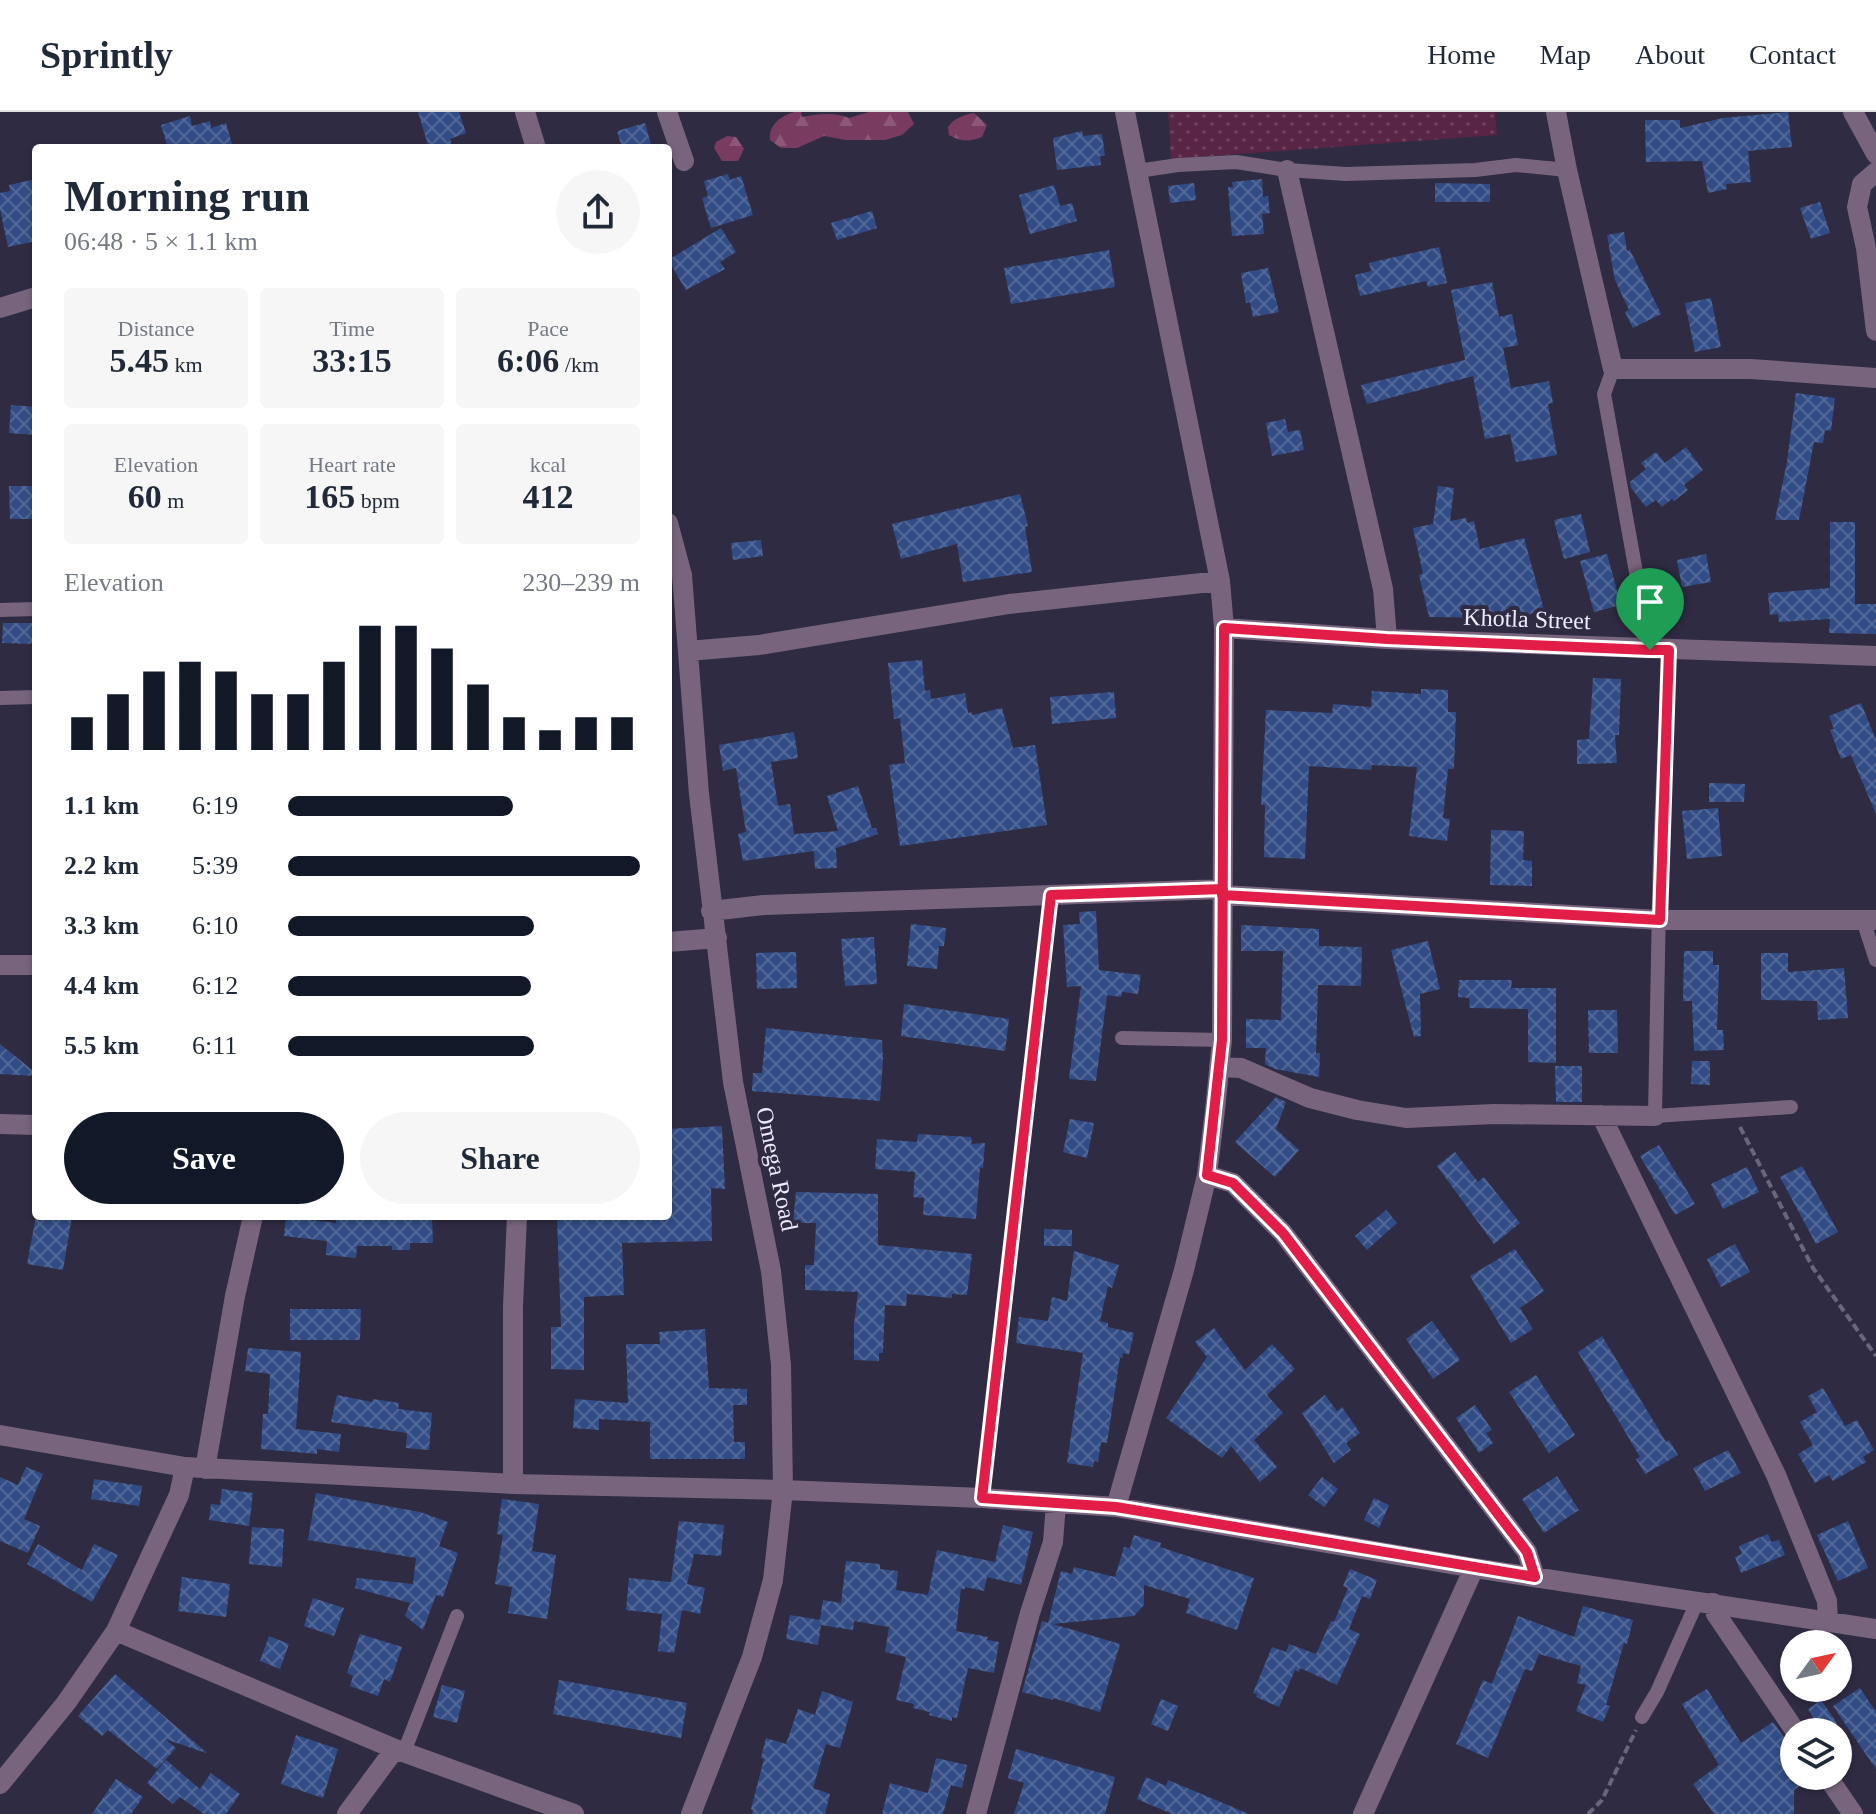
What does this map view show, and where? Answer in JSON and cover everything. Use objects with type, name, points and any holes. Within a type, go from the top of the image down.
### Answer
[{"type":"street","points":[[525,112],[535,144]]},
{"type":"street","points":[[667,112],[684,161]]},
{"type":"street","points":[[1116,1507],[1184,1270],[1207,1175],[1222,1040],[1224,628],[1220,581],[1125,112]]},
{"type":"street","points":[[1556,112],[1613,369],[1751,369],[1876,378]]},
{"type":"street","points":[[1853,112],[1874,142]]},
{"type":"street","points":[[1287,170],[1383,589],[1387,639]]},
{"type":"street","points":[[1871,181],[1857,207],[1866,248],[1876,331]]},
{"type":"street","points":[[0,308],[32,298]]},
{"type":"street","name":"Omega Road","points":[[672,553],[688,651],[711,911],[717,938],[733,1082],[771,1271],[781,1365],[783,1490],[773,1580],[752,1657],[691,1814]]},
{"type":"street","points":[[688,651],[759,645],[1009,604],[1220,581]]},
{"type":"street","name":"Khotla Street","points":[[1224,628],[1387,639],[1876,656]]},
{"type":"street","points":[[711,911],[764,905],[1222,892],[1660,920],[1869,920]]},
{"type":"street","points":[[672,942],[717,938]]},
{"type":"street","points":[[0,965],[32,965]]},
{"type":"street","points":[[1219,1067],[1241,1068],[1310,1098],[1406,1118],[1494,1114],[1655,1116]]},
{"type":"street","points":[[1601,1115],[1776,1475],[1827,1601],[1828,1621]]},
{"type":"street","points":[[0,1124],[32,1125]]},
{"type":"street","points":[[1207,1175],[1233,1183],[1283,1233],[1519,1540],[1527,1552],[1535,1577]]},
{"type":"street","points":[[0,1784],[66,1703],[116,1631],[179,1495],[195,1468],[252,1220]]},
{"type":"street","points":[[513,1484],[513,1306],[517,1220]]},
{"type":"street","points":[[0,1435],[195,1468],[513,1484],[982,1498],[1116,1507],[1474,1568],[1876,1629]]},
{"type":"street","points":[[976,1814],[1030,1613],[1053,1542],[1056,1504]]},
{"type":"street","points":[[1363,1814],[1474,1568]]},
{"type":"street","points":[[1705,1603],[1716,1614],[1787,1718]]},
{"type":"street","points":[[116,1631],[399,1751],[574,1814]]},
{"type":"street","points":[[347,1814],[399,1751]]},
{"type":"street","points":[[0,1752],[19,1763]]},
{"type":"street","points":[[1837,1790],[1853,1814]]},
{"type":"lane","points":[[1138,171],[1236,162],[1287,170],[1346,174],[1475,170],[1516,165],[1567,170]]},
{"type":"lane","points":[[1613,369],[1604,394],[1659,650],[1660,920],[1655,1116],[1791,1107]]},
{"type":"lane","points":[[0,610],[32,609]]},
{"type":"lane","points":[[0,698],[32,697]]},
{"type":"lane","points":[[982,1498],[1051,895]]},
{"type":"lane","points":[[1869,920],[1876,960]]},
{"type":"lane","points":[[1122,1038],[1222,1040]]},
{"type":"lane","points":[[1642,1717],[1705,1603]]},
{"type":"lane","points":[[399,1751],[457,1616]]},
{"type":"path","points":[[1734,1110],[1741,1130],[1813,1268],[1876,1356]]},
{"type":"path","points":[[1588,1814],[1602,1800],[1642,1717]]},
{"type":"shaded area","points":[[1168,112],[1495,112],[1497,135],[1171,159]]},
{"type":"green space","points":[[801,112],[802,117],[827,114],[849,118],[869,112],[908,112],[914,124],[902,135],[885,140],[846,140],[824,136],[797,148],[781,148],[770,140],[771,130],[781,118]]},
{"type":"green space","points":[[974,113],[987,125],[982,137],[966,140],[949,135],[948,127],[953,121]]},
{"type":"green space","points":[[727,136],[736,137],[744,149],[738,161],[722,161],[714,148],[716,142]]},
{"type":"building","points":[[418,112],[459,112],[466,133],[450,139],[452,144],[428,144]]},
{"type":"building","points":[[1788,112],[1792,147],[1748,151],[1751,182],[1726,184],[1727,189],[1708,193],[1702,161],[1646,162],[1645,120],[1680,120],[1680,128],[1723,118]]},
{"type":"building","points":[[190,116],[192,126],[210,121],[211,128],[226,123],[232,144],[167,144],[161,125]]},
{"type":"building","points":[[645,123],[651,144],[621,144],[617,131]]},
{"type":"building","points":[[1082,131],[1083,136],[1102,134],[1105,156],[1100,156],[1101,165],[1057,170],[1053,138]]},
{"type":"building","points":[[728,174],[730,180],[741,176],[753,215],[711,228],[702,198],[708,196],[704,181]]},
{"type":"building","points":[[1262,179],[1263,197],[1268,196],[1270,213],[1262,214],[1264,234],[1232,236],[1228,187],[1233,187],[1232,182]]},
{"type":"building","points":[[32,180],[32,242],[8,247],[0,193],[10,191],[9,185]]},
{"type":"building","points":[[1194,183],[1196,200],[1170,203],[1168,186]]},
{"type":"building","points":[[1435,183],[1490,184],[1490,202],[1435,202]]},
{"type":"building","points":[[1054,185],[1060,206],[1072,203],[1077,221],[1030,234],[1019,195]]},
{"type":"building","points":[[1820,202],[1830,233],[1811,239],[1800,208]]},
{"type":"building","points":[[872,211],[877,228],[837,240],[831,223]]},
{"type":"building","points":[[721,228],[736,252],[720,262],[725,269],[686,290],[672,267],[672,258]]},
{"type":"building","points":[[1624,232],[1627,251],[1630,250],[1661,314],[1633,328],[1625,312],[1629,310],[1615,280],[1607,235]]},
{"type":"building","points":[[1439,247],[1447,283],[1428,287],[1426,281],[1360,296],[1355,275],[1371,271],[1369,263]]},
{"type":"building","points":[[1109,250],[1115,287],[1011,304],[1004,268]]},
{"type":"building","points":[[1268,268],[1279,312],[1253,317],[1250,302],[1246,303],[1241,273]]},
{"type":"building","points":[[1492,282],[1499,317],[1512,314],[1518,345],[1503,348],[1511,388],[1549,381],[1553,403],[1548,404],[1557,455],[1516,462],[1510,434],[1485,439],[1473,376],[1367,404],[1361,385],[1465,360],[1451,290]]},
{"type":"building","points":[[1711,298],[1721,347],[1695,352],[1685,303]]},
{"type":"building","points":[[1796,393],[1835,398],[1831,431],[1825,430],[1823,443],[1814,442],[1799,520],[1775,520],[1787,462]]},
{"type":"building","points":[[11,405],[32,407],[32,435],[9,433]]},
{"type":"building","points":[[1285,419],[1288,432],[1300,430],[1304,450],[1272,456],[1266,423]]},
{"type":"building","points":[[1686,447],[1703,470],[1684,485],[1688,490],[1674,501],[1672,499],[1662,507],[1656,500],[1646,507],[1630,482],[1646,469],[1641,463],[1656,452],[1665,463]]},
{"type":"building","points":[[9,486],[32,486],[32,519],[10,519]]},
{"type":"building","points":[[1438,486],[1454,488],[1450,521],[1466,518],[1467,523],[1474,521],[1480,549],[1524,538],[1544,610],[1515,618],[1429,617],[1419,575],[1423,574],[1413,528],[1433,524]]},
{"type":"building","points":[[1020,494],[1028,526],[1025,527],[1032,572],[963,582],[957,544],[901,559],[892,524]]},
{"type":"building","points":[[1581,514],[1590,552],[1564,559],[1554,520]]},
{"type":"building","points":[[1830,522],[1855,522],[1855,604],[1876,604],[1876,634],[1829,633],[1830,619],[1779,622],[1778,614],[1770,615],[1768,593],[1830,588]]},
{"type":"building","points":[[761,540],[763,556],[733,560],[731,543]]},
{"type":"building","points":[[1607,554],[1621,605],[1594,612],[1580,561]]},
{"type":"building","points":[[1706,554],[1711,582],[1682,587],[1677,560]]},
{"type":"building","points":[[3,623],[32,623],[32,644],[2,643]]},
{"type":"building","points":[[922,660],[925,691],[930,690],[931,699],[965,693],[968,713],[972,712],[972,715],[1002,708],[1013,748],[1035,745],[1047,825],[900,846],[889,765],[905,763],[900,718],[894,719],[888,663]]},
{"type":"building","points":[[1593,678],[1621,679],[1619,735],[1615,735],[1617,763],[1577,764],[1577,740],[1589,739]]},
{"type":"building","points":[[1421,689],[1448,690],[1448,712],[1456,712],[1454,769],[1448,769],[1443,818],[1450,819],[1447,841],[1409,836],[1417,767],[1372,765],[1371,770],[1309,766],[1305,859],[1264,857],[1265,805],[1261,805],[1266,710],[1332,713],[1333,704],[1371,707],[1372,691],[1421,694]]},
{"type":"building","points":[[1114,692],[1116,718],[1052,724],[1050,697]]},
{"type":"building","points":[[1861,703],[1876,740],[1876,814],[1851,755],[1841,759],[1830,730],[1834,729],[1829,716]]},
{"type":"building","points":[[794,732],[798,758],[771,762],[778,806],[790,804],[794,834],[838,831],[827,796],[858,786],[872,828],[876,828],[878,834],[836,848],[837,868],[815,869],[814,851],[743,861],[738,834],[746,832],[736,768],[723,771],[719,745]]},
{"type":"building","points":[[1709,783],[1745,784],[1744,802],[1709,802]]},
{"type":"building","points":[[1718,808],[1722,856],[1687,859],[1682,811]]},
{"type":"building","points":[[1491,830],[1524,831],[1523,860],[1532,861],[1532,886],[1490,885]]},
{"type":"building","points":[[1096,911],[1099,970],[1141,975],[1138,994],[1122,992],[1121,997],[1107,995],[1096,1081],[1069,1079],[1081,986],[1067,987],[1063,925],[1080,924],[1079,912]]},
{"type":"building","points":[[911,924],[946,928],[944,946],[939,946],[937,969],[907,966]]},
{"type":"building","points":[[1241,925],[1319,929],[1319,946],[1362,947],[1361,986],[1318,985],[1316,1053],[1320,1053],[1319,1077],[1275,1069],[1265,1064],[1266,1048],[1246,1048],[1246,1019],[1281,1020],[1283,951],[1241,951]]},
{"type":"building","points":[[874,937],[877,984],[845,986],[841,939]]},
{"type":"building","points":[[1428,941],[1440,989],[1420,994],[1421,1036],[1414,1037],[1391,950]]},
{"type":"building","points":[[1684,951],[1713,951],[1713,965],[1719,965],[1717,1030],[1723,1030],[1724,1050],[1694,1051],[1692,1001],[1683,1001]]},
{"type":"building","points":[[796,952],[797,988],[757,989],[756,953]]},
{"type":"building","points":[[1761,953],[1788,953],[1788,972],[1844,968],[1848,1018],[1818,1020],[1817,1001],[1761,1000]]},
{"type":"building","points":[[1459,980],[1512,980],[1511,988],[1556,988],[1556,1063],[1528,1062],[1528,1009],[1470,1008],[1469,998],[1458,997]]},
{"type":"building","points":[[904,1004],[1009,1019],[1005,1051],[901,1036]]},
{"type":"building","points":[[1588,1010],[1617,1010],[1618,1053],[1589,1053]]},
{"type":"building","points":[[766,1028],[882,1040],[880,1101],[752,1091],[753,1073],[762,1073]]},
{"type":"building","points":[[0,1044],[32,1070],[32,1076],[0,1074]]},
{"type":"building","points":[[1692,1061],[1710,1061],[1710,1085],[1691,1084]]},
{"type":"building","points":[[1555,1066],[1582,1066],[1582,1102],[1556,1102]]},
{"type":"building","points":[[1276,1097],[1286,1102],[1276,1129],[1299,1150],[1275,1177],[1235,1142]]},
{"type":"building","points":[[1070,1119],[1094,1123],[1087,1158],[1063,1152]]},
{"type":"building","points":[[722,1126],[725,1189],[711,1188],[712,1241],[622,1243],[624,1295],[584,1297],[584,1370],[551,1369],[551,1327],[561,1327],[557,1220],[672,1220],[672,1129]]},
{"type":"building","points":[[918,1134],[971,1137],[972,1144],[985,1143],[976,1219],[923,1215],[924,1198],[913,1197],[915,1172],[875,1169],[877,1139],[917,1142]]},
{"type":"building","points":[[1659,1145],[1695,1204],[1675,1215],[1640,1156]]},
{"type":"building","points":[[1455,1152],[1478,1182],[1484,1177],[1520,1223],[1494,1244],[1437,1166]]},
{"type":"building","points":[[1802,1166],[1838,1232],[1816,1244],[1780,1177]]},
{"type":"building","points":[[1747,1167],[1759,1192],[1723,1209],[1711,1184]]},
{"type":"building","points":[[796,1192],[878,1194],[878,1245],[972,1254],[967,1295],[952,1294],[952,1298],[907,1294],[906,1306],[885,1305],[883,1353],[879,1353],[879,1361],[854,1360],[858,1292],[805,1290],[805,1265],[814,1265],[816,1223],[793,1223]]},
{"type":"building","points":[[1386,1210],[1397,1223],[1367,1250],[1355,1236]]},
{"type":"building","points":[[35,1220],[71,1220],[63,1270],[27,1264]]},
{"type":"building","points":[[286,1220],[336,1223],[336,1220],[432,1220],[433,1243],[410,1243],[410,1250],[392,1250],[392,1246],[357,1246],[356,1258],[326,1255],[327,1241],[284,1236]]},
{"type":"building","points":[[1044,1229],[1072,1230],[1072,1246],[1044,1246]]},
{"type":"building","points":[[1735,1244],[1750,1272],[1721,1287],[1707,1259]]},
{"type":"building","points":[[1515,1249],[1544,1291],[1520,1308],[1533,1329],[1511,1343],[1470,1276]]},
{"type":"building","points":[[1074,1251],[1119,1265],[1112,1288],[1108,1286],[1100,1321],[1108,1323],[1108,1327],[1134,1333],[1129,1354],[1123,1353],[1120,1357],[1107,1443],[1101,1442],[1098,1462],[1094,1461],[1093,1467],[1067,1463],[1083,1353],[1016,1343],[1019,1317],[1048,1321],[1052,1297],[1067,1301]]},
{"type":"building","points":[[290,1309],[361,1309],[360,1340],[290,1340]]},
{"type":"building","points":[[1432,1321],[1460,1360],[1433,1379],[1406,1339]]},
{"type":"building","points":[[1214,1328],[1245,1370],[1272,1344],[1295,1369],[1267,1395],[1283,1413],[1254,1440],[1277,1467],[1260,1482],[1231,1446],[1222,1458],[1166,1418],[1207,1357],[1195,1342]]},
{"type":"building","points":[[705,1329],[709,1388],[747,1389],[747,1405],[733,1405],[734,1442],[745,1442],[745,1459],[650,1459],[650,1422],[599,1419],[599,1430],[573,1428],[575,1399],[628,1403],[626,1344],[660,1344],[659,1332]]},
{"type":"building","points":[[1602,1336],[1666,1442],[1669,1440],[1678,1455],[1645,1474],[1636,1459],[1640,1457],[1578,1352]]},
{"type":"building","points":[[248,1348],[301,1352],[296,1429],[341,1434],[339,1452],[317,1449],[317,1454],[261,1449],[263,1414],[268,1414],[270,1374],[245,1371]]},
{"type":"building","points":[[1536,1375],[1575,1435],[1549,1453],[1509,1392]]},
{"type":"building","points":[[1823,1388],[1845,1426],[1857,1420],[1874,1450],[1863,1457],[1866,1462],[1833,1481],[1829,1475],[1815,1483],[1798,1454],[1813,1445],[1800,1422],[1817,1412],[1808,1396]]},
{"type":"building","points":[[337,1395],[372,1402],[373,1399],[399,1403],[398,1409],[432,1413],[429,1450],[406,1448],[407,1433],[331,1422]]},
{"type":"building","points":[[1325,1395],[1337,1411],[1342,1407],[1360,1433],[1346,1443],[1351,1450],[1334,1463],[1302,1413]]},
{"type":"building","points":[[1475,1405],[1492,1430],[1486,1433],[1493,1443],[1479,1453],[1456,1418]]},
{"type":"building","points":[[1728,1450],[1741,1473],[1705,1491],[1693,1468]]},
{"type":"building","points":[[26,1467],[43,1474],[24,1519],[40,1526],[28,1553],[0,1541],[0,1477],[18,1485]]},
{"type":"building","points":[[1557,1476],[1579,1510],[1544,1533],[1522,1499]]},
{"type":"building","points":[[1322,1477],[1338,1489],[1324,1507],[1308,1495]]},
{"type":"building","points":[[94,1479],[142,1486],[139,1506],[91,1499]]},
{"type":"building","points":[[222,1489],[253,1493],[249,1526],[209,1520],[211,1504],[220,1505]]},
{"type":"building","points":[[316,1493],[420,1512],[448,1522],[439,1546],[458,1553],[443,1597],[436,1595],[423,1630],[405,1616],[410,1603],[355,1588],[357,1578],[413,1584],[416,1558],[308,1540]]},
{"type":"building","points":[[1374,1498],[1389,1505],[1379,1528],[1364,1520]]},
{"type":"building","points":[[502,1499],[539,1504],[532,1551],[556,1555],[547,1619],[508,1613],[512,1587],[495,1584],[503,1535],[497,1534]]},
{"type":"building","points":[[679,1521],[724,1525],[721,1556],[694,1554],[687,1584],[705,1588],[700,1614],[682,1610],[674,1653],[658,1651],[662,1614],[626,1610],[629,1578],[671,1582]]},
{"type":"building","points":[[1848,1521],[1868,1568],[1838,1581],[1817,1535]]},
{"type":"building","points":[[1003,1525],[1033,1532],[1021,1585],[987,1577],[984,1591],[961,1589],[956,1631],[999,1642],[994,1673],[968,1668],[957,1718],[952,1717],[952,1721],[913,1708],[914,1704],[896,1700],[906,1657],[885,1652],[889,1627],[854,1621],[853,1630],[821,1625],[818,1645],[786,1639],[790,1615],[820,1620],[823,1600],[841,1603],[846,1561],[880,1564],[880,1569],[898,1571],[896,1590],[928,1595],[937,1550],[995,1562]]},
{"type":"building","points":[[252,1527],[284,1529],[282,1567],[249,1564]]},
{"type":"building","points":[[1768,1534],[1771,1542],[1779,1540],[1785,1555],[1741,1573],[1735,1557],[1742,1554],[1739,1546]]},
{"type":"building","points":[[1134,1535],[1161,1543],[1160,1547],[1254,1578],[1237,1630],[1186,1613],[1190,1599],[1144,1585],[1144,1605],[1134,1616],[1053,1624],[1120,1644],[1100,1712],[1022,1692],[1042,1621],[1048,1623],[1061,1571],[1072,1574],[1074,1567],[1115,1577],[1124,1547],[1130,1548]]},
{"type":"building","points":[[38,1544],[82,1570],[94,1544],[118,1555],[92,1602],[27,1564]]},
{"type":"building","points":[[1350,1569],[1377,1580],[1370,1599],[1362,1596],[1349,1629],[1360,1634],[1337,1685],[1300,1668],[1299,1672],[1295,1670],[1279,1707],[1256,1697],[1257,1694],[1253,1693],[1272,1647],[1286,1652],[1289,1644],[1316,1654],[1348,1588],[1343,1586]]},
{"type":"building","points":[[182,1577],[230,1584],[226,1617],[178,1611]]},
{"type":"building","points":[[313,1598],[344,1608],[334,1636],[304,1626]]},
{"type":"building","points":[[1583,1606],[1633,1620],[1603,1722],[1576,1711],[1586,1685],[1577,1683],[1581,1666],[1539,1654],[1532,1671],[1525,1669],[1488,1758],[1456,1744],[1483,1680],[1492,1684],[1518,1616],[1574,1637]]},
{"type":"building","points":[[360,1634],[402,1647],[390,1682],[384,1679],[378,1696],[350,1686],[353,1676],[347,1673]]},
{"type":"building","points":[[269,1636],[289,1644],[280,1669],[260,1661]]},
{"type":"building","points":[[115,1674],[207,1753],[165,1739],[176,1748],[157,1769],[108,1730],[102,1736],[78,1716]]},
{"type":"building","points":[[559,1680],[687,1703],[681,1738],[553,1714]]},
{"type":"building","points":[[442,1685],[465,1691],[457,1723],[433,1717]]},
{"type":"building","points":[[1860,1688],[1876,1712],[1876,1769],[1852,1734],[1852,1718],[1841,1718],[1833,1706],[1839,1702],[1852,1702],[1852,1693]]},
{"type":"building","points":[[1707,1689],[1741,1743],[1773,1722],[1780,1732],[1780,1790],[1794,1790],[1794,1814],[1714,1814],[1693,1784],[1719,1765],[1682,1704]]},
{"type":"building","points":[[822,1691],[853,1702],[840,1748],[826,1744],[813,1788],[830,1794],[825,1814],[752,1814],[766,1738],[786,1744],[798,1709],[815,1715]]},
{"type":"building","points":[[1161,1699],[1178,1706],[1168,1731],[1151,1724]]},
{"type":"building","points":[[1822,1702],[1834,1718],[1814,1718],[1808,1709]]},
{"type":"building","points":[[296,1735],[338,1749],[323,1798],[281,1784]]},
{"type":"building","points":[[1016,1749],[1115,1777],[1105,1814],[1014,1814],[1024,1783],[1008,1778]]},
{"type":"building","points":[[936,1758],[967,1765],[962,1788],[951,1785],[943,1814],[882,1814],[890,1783],[928,1793]]},
{"type":"building","points":[[166,1760],[200,1789],[211,1773],[240,1794],[226,1814],[204,1814],[180,1797],[173,1804],[147,1783]]},
{"type":"building","points":[[1146,1777],[1166,1786],[1168,1780],[1249,1814],[1172,1814],[1137,1799]]},
{"type":"building","points":[[116,1779],[143,1797],[131,1814],[92,1814]]},
{"type":"route","points":[[1650,650],[1387,639],[1224,628],[1223,889],[1221,934],[1222,1040],[1207,1175],[1233,1183],[1283,1233],[1527,1552],[1535,1577],[1116,1507],[982,1498],[1051,895],[1223,889],[1222,895],[1660,920],[1669,650],[1650,650]]}]
